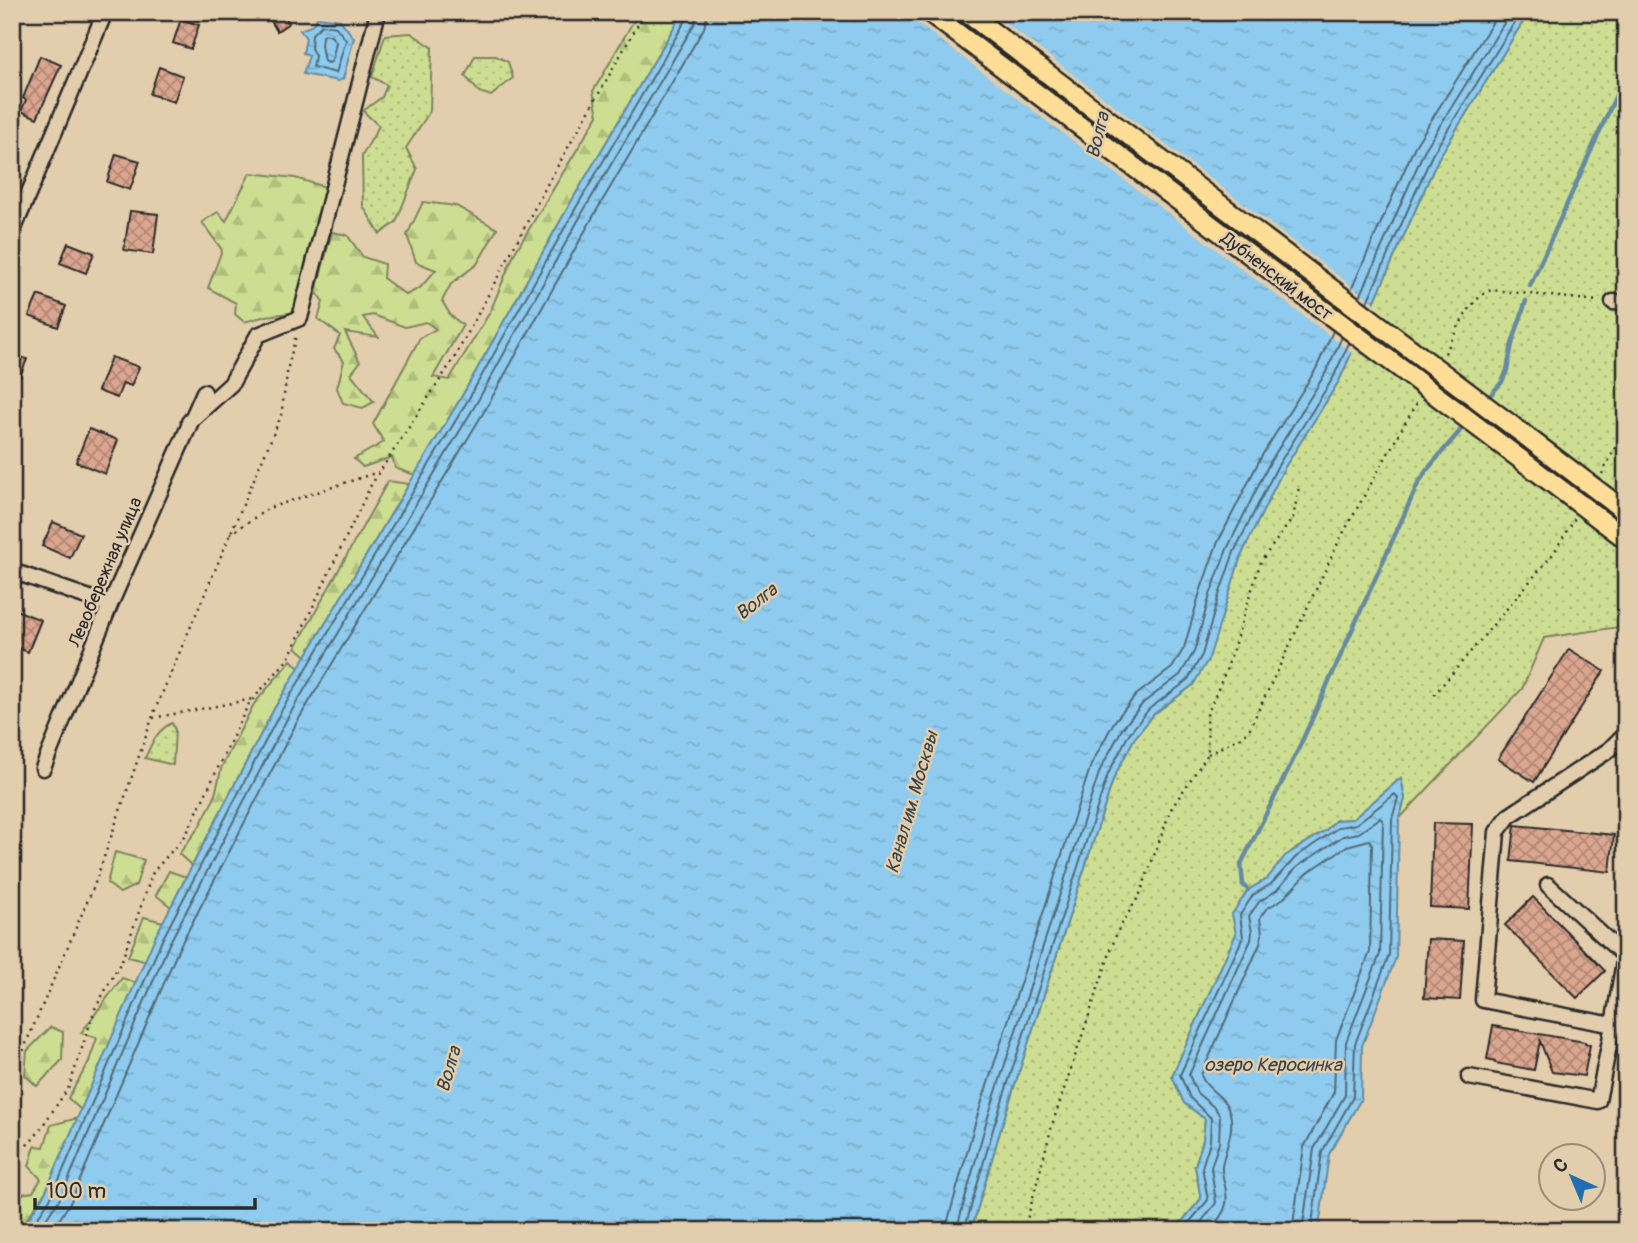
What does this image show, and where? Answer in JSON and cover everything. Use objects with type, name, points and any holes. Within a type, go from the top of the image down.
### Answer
[{"type":"main road","name":"Дубненский мост","points":[[929,12],[1626,539]]},
{"type":"main road","name":"Дубненский мост","points":[[966,12],[1626,512]]},
{"type":"street","points":[[12,233],[105,12]]},
{"type":"street","points":[[189,422],[231,384],[258,335],[300,318],[378,12]]},
{"type":"street","name":"Левобережная улица","points":[[43,768],[110,605],[204,392]]},
{"type":"street","points":[[12,571],[110,605]]},
{"type":"street","points":[[1613,1025],[1483,1000],[1497,832],[1509,816],[1609,750],[1626,733]]},
{"type":"street","points":[[1469,1077],[1598,1101],[1625,956],[1548,885]]},
{"type":"path","points":[[12,1160],[35,1137],[69,1087],[95,1009],[122,960],[153,872],[186,835],[248,705],[288,659],[365,496],[455,357],[548,183],[645,12]]},
{"type":"path","points":[[1441,359],[1475,300],[1483,292],[1492,290],[1619,303]]},
{"type":"path","points":[[12,1084],[27,1041],[94,886],[153,718],[281,416],[288,368],[300,318]]},
{"type":"path","points":[[1024,1231],[1053,1122],[1117,932],[1140,894],[1171,809],[1208,754],[1243,736],[1250,728],[1341,537],[1421,395]]},
{"type":"path","points":[[1595,484],[1626,427]]},
{"type":"path","points":[[230,534],[269,508],[379,472]]},
{"type":"path","points":[[1208,754],[1207,715],[1227,668],[1261,561],[1293,518],[1299,487]]},
{"type":"path","points":[[1434,695],[1553,554],[1581,508]]},
{"type":"path","points":[[153,718],[253,699]]},
{"type":"green space","points":[[640,12],[683,12],[415,475],[395,468],[392,457],[363,467],[354,459],[384,442],[373,424],[420,338],[436,329],[426,322],[405,327],[373,315],[363,317],[378,337],[345,332],[360,362],[351,374],[374,402],[363,408],[343,403],[337,388],[344,361],[334,349],[340,335],[318,319],[323,302],[316,291],[332,232],[347,235],[363,257],[384,264],[383,278],[406,295],[420,288],[436,270],[416,262],[407,235],[423,202],[456,206],[497,229],[477,264],[451,284],[442,301],[451,316],[463,325],[433,377],[449,380],[490,312],[514,254],[598,115],[593,91]]},
{"type":"green space","points":[[1529,12],[1626,12],[1626,626],[1544,638],[1522,689],[1399,819],[1405,799],[1401,778],[1353,819],[1336,820],[1325,831],[1292,851],[1267,879],[1248,890],[1236,934],[1172,1076],[1184,1103],[1205,1119],[1203,1140],[1195,1166],[1201,1199],[1179,1225],[1153,1231],[971,1231],[1001,1128],[1114,777],[1134,739],[1154,714],[1193,685],[1241,556],[1283,470],[1339,381],[1438,159]]},
{"type":"green space","points":[[411,33],[432,47],[430,111],[406,148],[417,169],[396,222],[380,234],[363,206],[362,156],[379,126],[363,111],[382,97],[387,85],[372,77],[385,35]]},
{"type":"green space","points":[[475,56],[496,56],[508,62],[513,78],[491,96],[479,92],[465,76]]},
{"type":"green space","points":[[250,173],[295,178],[329,188],[298,312],[244,322],[235,314],[236,303],[208,288],[222,250],[202,222],[218,212],[226,221]]},
{"type":"green space","points":[[388,481],[409,484],[306,656],[296,647]]},
{"type":"green space","points":[[291,660],[299,668],[274,709],[192,866],[179,854],[199,827],[214,799],[222,766],[254,704]]},
{"type":"green space","points":[[172,723],[175,730],[173,765],[145,758],[158,734]]},
{"type":"green space","points":[[115,852],[144,860],[136,885],[120,893],[107,883]]},
{"type":"green space","points":[[169,871],[186,877],[171,907],[156,895]]},
{"type":"green space","points":[[144,917],[163,922],[145,961],[128,957]]},
{"type":"green space","points":[[122,978],[136,983],[81,1110],[68,1098],[88,1064],[97,1038],[81,1033]]},
{"type":"green space","points":[[51,1027],[63,1032],[62,1060],[37,1086],[25,1075],[27,1051]]},
{"type":"green space","points":[[78,1118],[46,1191],[24,1223],[16,1218],[15,1195],[33,1192],[41,1179],[29,1166],[35,1146],[44,1147],[51,1125]]},
{"type":"water","points":[[683,12],[1529,12],[1438,159],[1339,381],[1283,470],[1241,556],[1209,658],[1193,685],[1154,714],[1134,739],[1114,777],[1001,1128],[971,1231],[21,1231],[46,1191],[155,937],[274,709],[462,396],[571,202]]},
{"type":"water","points":[[318,17],[340,20],[354,38],[343,79],[338,81],[303,74],[309,56],[303,53],[306,38],[300,30],[311,26]]},
{"type":"water","name":"озеро Керосинка","points":[[1401,778],[1405,799],[1399,819],[1396,957],[1362,1046],[1361,1099],[1329,1154],[1319,1227],[1316,1231],[1153,1231],[1179,1225],[1201,1199],[1195,1166],[1203,1140],[1205,1119],[1184,1103],[1172,1076],[1236,934],[1232,914],[1248,890],[1267,879],[1285,856],[1325,831],[1336,820],[1353,819]]},
{"type":"pier","points":[[903,12],[991,12],[1377,305],[1355,355]]},
{"type":"building","points":[[266,12],[282,12],[289,23],[277,31]]},
{"type":"building","points":[[181,19],[199,25],[191,49],[173,43]]},
{"type":"building","points":[[40,56],[61,65],[37,118],[21,111],[26,100],[23,98]]},
{"type":"building","points":[[159,67],[183,76],[174,102],[150,94]]},
{"type":"building","points":[[116,154],[140,161],[130,190],[107,182]]},
{"type":"building","points":[[130,211],[158,214],[153,254],[124,250]]},
{"type":"building","points":[[68,243],[94,253],[86,273],[60,263]]},
{"type":"building","points":[[38,295],[66,306],[58,327],[29,316]]},
{"type":"building","points":[[12,354],[27,359],[13,394],[12,394]]},
{"type":"building","points":[[111,357],[139,367],[131,386],[123,383],[117,398],[98,391]]},
{"type":"building","points":[[89,429],[118,440],[105,474],[76,462]]},
{"type":"building","points":[[53,522],[81,534],[70,558],[42,546]]},
{"type":"building","points":[[16,610],[41,620],[28,652],[12,646],[12,619]]},
{"type":"building","points":[[1569,649],[1604,671],[1534,782],[1498,759]]},
{"type":"building","points":[[1433,823],[1473,824],[1469,909],[1430,907]]},
{"type":"building","points":[[1515,825],[1614,835],[1610,872],[1511,861]]},
{"type":"building","points":[[1533,897],[1605,971],[1577,998],[1505,925]]},
{"type":"building","points":[[1428,939],[1464,941],[1460,1000],[1424,998]]},
{"type":"building","points":[[1493,1026],[1585,1042],[1590,1045],[1584,1076],[1552,1072],[1540,1041],[1534,1070],[1487,1059]]},
{"type":"waterway","points":[[1530,286],[1626,73]]},
{"type":"waterway","points":[[1487,399],[1502,382],[1507,370],[1526,301]]},
{"type":"waterway","points":[[1248,890],[1243,885],[1241,864],[1298,750],[1417,486],[1426,471],[1465,425]]},
{"type":"water label","name":"Волга","points":[[1097,135]]},
{"type":"water label","name":"Волга","points":[[756,601]]},
{"type":"water label","name":"Канал им. Москвы","points":[[911,802]]},
{"type":"water label","name":"Волга","points":[[448,1069]]}]
